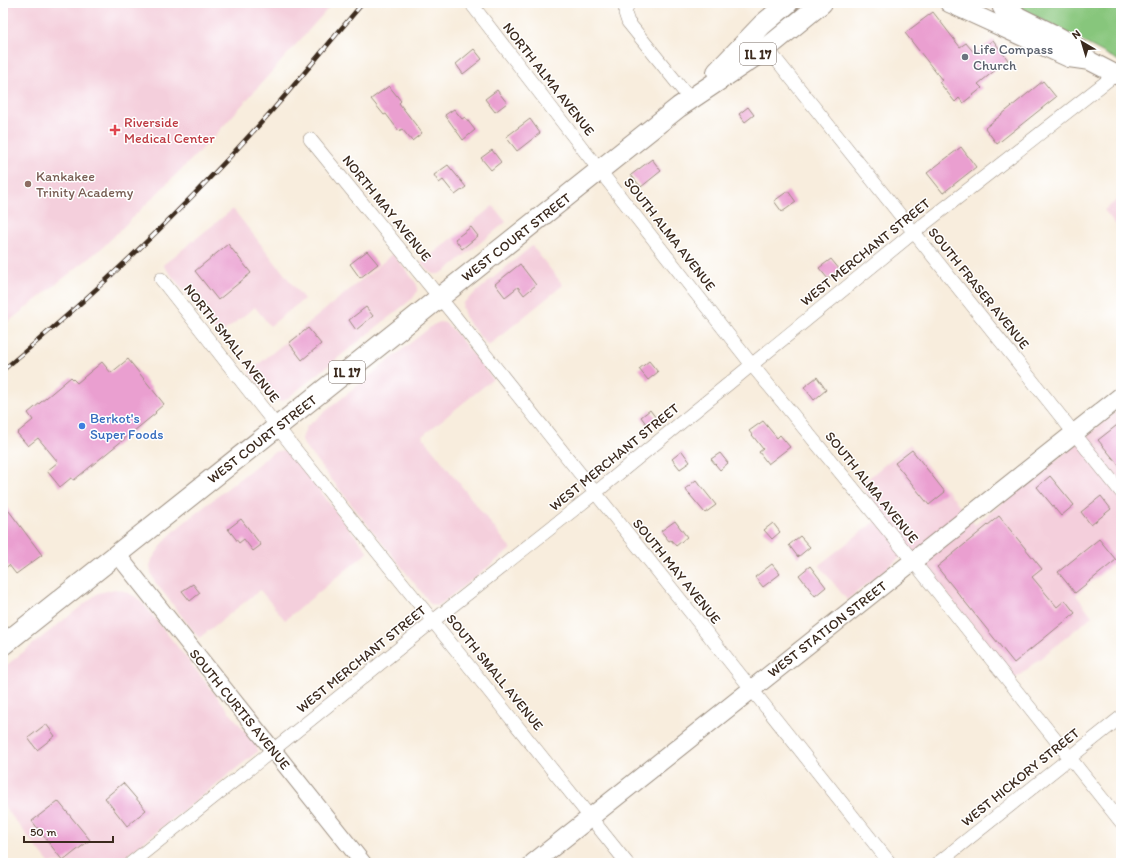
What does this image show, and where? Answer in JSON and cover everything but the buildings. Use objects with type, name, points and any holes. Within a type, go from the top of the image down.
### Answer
[{"type":"main road","name":"WEST COURT STREET","points":[[690,99],[762,25],[788,3]]},
{"type":"main road","name":"WEST COURT STREET","points":[[3,645],[690,99],[767,48],[822,3]]},
{"type":"main road","points":[[949,3],[1068,58],[1090,61],[1118,75]]},
{"type":"main road","points":[[992,3],[1008,9],[1076,46],[1090,61]]},
{"type":"main road","name":"WEST STATION STREET","points":[[534,863],[1121,396]]},
{"type":"street","points":[[628,3],[625,12],[628,22],[690,99]]},
{"type":"street","name":"NORTH ALMA AVENUE","points":[[473,6],[600,171]]},
{"type":"street","name":"SOUTH FRASER AVENUE","points":[[767,48],[1121,492]]},
{"type":"street","name":"WEST MERCHANT STREET","points":[[131,863],[595,493],[914,232],[1118,75]]},
{"type":"street","name":"NORTH MAY AVENUE","points":[[310,139],[440,298]]},
{"type":"street","name":"SOUTH ALMA AVENUE","points":[[600,171],[752,365],[913,561],[1121,822]]},
{"type":"street","name":"NORTH SMALL AVENUE","points":[[161,279],[278,427]]},
{"type":"street","name":"SOUTH MAY AVENUE","points":[[440,298],[890,863]]},
{"type":"street","name":"SOUTH SMALL AVENUE","points":[[278,427],[627,863]]},
{"type":"street","name":"SOUTH CURTIS AVENUE","points":[[117,554],[363,863]]},
{"type":"street","name":"WEST HICKORY STREET","points":[[938,863],[1121,717]]},
{"type":"shaded area","name":"Riverside Medical Center","points":[[3,3],[333,3],[211,140],[103,247],[3,326]]},
{"type":"shaded area","points":[[1121,197],[1121,231],[1104,210]]},
{"type":"shaded area","points":[[493,206],[506,222],[445,271],[439,274],[434,274],[421,263]]},
{"type":"shaded area","points":[[233,209],[304,299],[270,326],[255,307],[219,335],[163,265]]},
{"type":"shaded area","points":[[532,246],[563,285],[488,346],[467,321],[462,307],[463,303]]},
{"type":"shaded area","points":[[393,254],[417,285],[417,292],[413,298],[289,397],[283,401],[278,401],[268,396],[249,372]]},
{"type":"shaded area","points":[[440,322],[445,323],[454,331],[493,379],[422,436],[511,549],[439,605],[435,606],[431,604],[304,445],[302,439],[306,427],[433,325]]},
{"type":"shaded area","points":[[1121,408],[1121,558],[1076,595],[1092,616],[1015,679],[911,549],[847,600],[819,565],[884,514],[860,485],[910,444],[975,525]]},
{"type":"shaded area","points":[[283,451],[292,456],[368,552],[285,620],[260,590],[199,638],[155,582],[150,567],[152,559],[167,538],[181,525],[272,453]]},
{"type":"shaded area","points":[[115,589],[124,591],[136,597],[144,605],[255,744],[257,752],[117,863],[49,863],[3,805],[3,668],[98,593]]},
{"type":"green space","points":[[1014,3],[1121,3],[1121,62],[1033,15]]},
{"type":"railway","points":[[3,370],[73,310],[174,215],[269,114],[363,3]]},
{"type":"place","name":"Life Compass Church","points":[[965,57]]},
{"type":"place","name":"Riverside Medical Center","points":[[115,130]]},
{"type":"place","name":"Kankakee Trinity Academy","points":[[28,184]]},
{"type":"place","name":"Berkot's Super Foods","points":[[82,426]]}]
